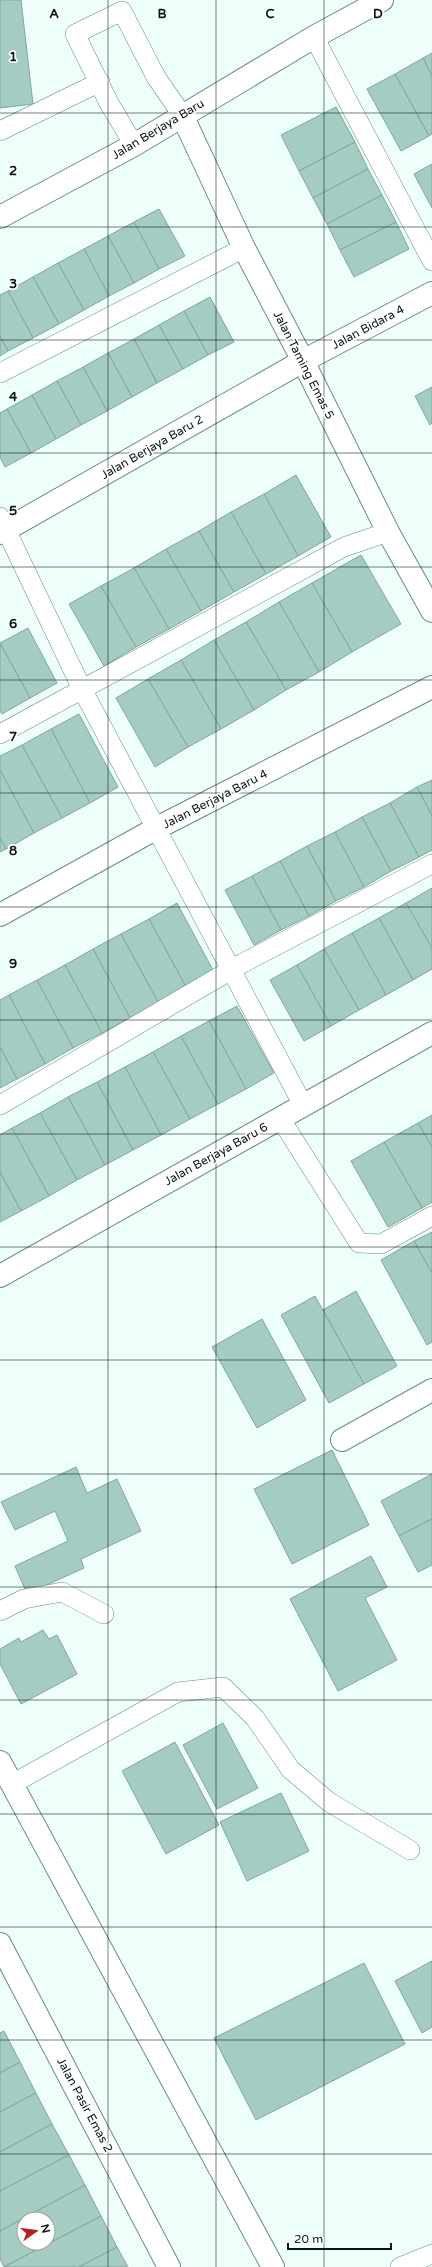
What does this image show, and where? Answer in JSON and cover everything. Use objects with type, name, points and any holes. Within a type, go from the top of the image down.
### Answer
[{"type":"street","name":"Jalan Berjaya Baru","points":[[0,217],[134,145],[182,115],[382,0]]},
{"type":"street","name":"Jalan Taming Emas 5","points":[[182,115],[244,248],[303,361],[388,532],[432,611]]},
{"type":"street","name":"Jalan Bidara 4","points":[[303,361],[432,293]]},
{"type":"street","name":"Jalan Berjaya Baru 2","points":[[2,526],[303,361]]},
{"type":"street","name":"Jalan Berjaya Baru 4","points":[[0,915],[157,828],[432,687]]},
{"type":"street","name":"Jalan Berjaya Baru 6","points":[[0,1276],[432,1033]]},
{"type":"street","points":[[342,1440],[432,1390]]},
{"type":"street","points":[[0,1762],[273,2267]]},
{"type":"street","name":"Jalan Pasir Emas 2","points":[[0,1944],[169,2267]]},
{"type":"lane","points":[[134,145],[110,103],[75,34],[122,11],[156,77],[182,115]]},
{"type":"lane","points":[[314,38],[432,261]]},
{"type":"lane","points":[[0,131],[100,82]]},
{"type":"lane","points":[[0,373],[244,248]]},
{"type":"lane","points":[[2,526],[82,689],[303,1105]]},
{"type":"lane","points":[[0,734],[344,546],[388,532]]},
{"type":"lane","points":[[0,1105],[232,970],[432,864]]},
{"type":"lane","points":[[280,1118],[359,1243],[381,1244],[432,1216]]},
{"type":"lane","points":[[0,1611],[24,1599],[62,1592],[104,1614]]},
{"type":"lane","points":[[12,1784],[178,1692],[222,1687],[255,1718],[291,1770],[329,1802],[410,1850]]},
{"type":"lane","points":[[400,2267],[432,2254]]},
{"type":"building","points":[[0,0],[21,0],[33,104],[0,108]]},
{"type":"building","points":[[432,53],[432,76],[423,58]]},
{"type":"building","points":[[423,58],[432,76],[432,134],[429,136],[395,74]]},
{"type":"building","points":[[395,74],[429,136],[401,151],[367,89]]},
{"type":"building","points":[[336,107],[355,142],[299,171],[281,135]]},
{"type":"building","points":[[355,142],[368,169],[313,198],[299,171]]},
{"type":"building","points":[[432,164],[432,208],[414,174]]},
{"type":"building","points":[[368,169],[382,195],[327,224],[313,198]]},
{"type":"building","points":[[382,195],[396,222],[340,250],[327,224]]},
{"type":"building","points":[[159,209],[185,256],[159,269],[134,222]]},
{"type":"building","points":[[134,222],[159,269],[134,283],[108,236]]},
{"type":"building","points":[[396,222],[409,249],[354,277],[340,250]]},
{"type":"building","points":[[108,236],[134,283],[109,296],[84,249]]},
{"type":"building","points":[[84,249],[109,296],[84,310],[58,263]]},
{"type":"building","points":[[58,263],[84,310],[59,324],[33,277]]},
{"type":"building","points":[[33,277],[59,324],[33,338],[8,291]]},
{"type":"building","points":[[8,291],[33,338],[8,351],[0,336],[0,295]]},
{"type":"building","points":[[210,297],[234,342],[208,355],[184,311]]},
{"type":"building","points":[[184,311],[208,355],[183,369],[159,325]]},
{"type":"building","points":[[159,325],[183,369],[157,383],[134,339]]},
{"type":"building","points":[[0,336],[8,351],[0,356]]},
{"type":"building","points":[[134,339],[157,383],[132,397],[108,353]]},
{"type":"building","points":[[108,353],[132,397],[107,411],[83,367]]},
{"type":"building","points":[[83,367],[107,411],[81,425],[57,381]]},
{"type":"building","points":[[57,381],[81,425],[56,439],[32,395]]},
{"type":"building","points":[[432,387],[432,423],[430,425],[415,396]]},
{"type":"building","points":[[32,395],[56,439],[31,453],[7,409]]},
{"type":"building","points":[[7,409],[31,453],[5,467],[0,457],[0,413]]},
{"type":"building","points":[[296,475],[331,537],[298,556],[264,494]]},
{"type":"building","points":[[264,494],[298,556],[266,574],[231,512]]},
{"type":"building","points":[[231,512],[266,574],[234,592],[199,531]]},
{"type":"building","points":[[199,531],[234,592],[201,611],[166,549]]},
{"type":"building","points":[[166,549],[201,611],[169,629],[134,568]]},
{"type":"building","points":[[361,555],[401,624],[352,652],[312,583]]},
{"type":"building","points":[[134,568],[169,629],[136,647],[101,586]]},
{"type":"building","points":[[312,583],[352,652],[319,672],[279,602]]},
{"type":"building","points":[[101,586],[136,647],[104,666],[69,604]]},
{"type":"building","points":[[279,602],[319,672],[286,690],[246,622]]},
{"type":"building","points":[[246,622],[286,690],[254,710],[214,640]]},
{"type":"building","points":[[28,628],[57,683],[30,698],[0,643]]},
{"type":"building","points":[[214,640],[254,710],[221,729],[181,660]]},
{"type":"building","points":[[0,643],[30,698],[2,714],[0,711]]},
{"type":"building","points":[[181,660],[221,729],[188,747],[148,679]]},
{"type":"building","points":[[148,679],[188,747],[155,767],[116,698]]},
{"type":"building","points":[[79,714],[118,787],[90,803],[51,729]]},
{"type":"building","points":[[51,729],[90,803],[62,818],[22,745]]},
{"type":"building","points":[[22,745],[62,818],[34,833],[0,770],[0,756]]},
{"type":"building","points":[[0,770],[34,833],[6,849],[0,838]]},
{"type":"building","points":[[432,780],[432,816],[417,787]]},
{"type":"building","points":[[417,787],[432,816],[432,850],[419,857],[390,803]]},
{"type":"building","points":[[390,803],[419,857],[391,871],[362,817]]},
{"type":"building","points":[[362,817],[391,871],[364,887],[335,832]]},
{"type":"building","points":[[335,832],[364,887],[336,901],[307,846]]},
{"type":"building","points":[[0,838],[6,849],[0,852]]},
{"type":"building","points":[[307,846],[336,901],[309,916],[280,861]]},
{"type":"building","points":[[280,861],[309,916],[281,930],[252,876]]},
{"type":"building","points":[[252,876],[281,930],[254,945],[225,890]]},
{"type":"building","points":[[432,888],[432,948],[406,903]]},
{"type":"building","points":[[177,903],[214,972],[186,987],[149,919]]},
{"type":"building","points":[[406,903],[432,948],[432,969],[413,980],[379,918]]},
{"type":"building","points":[[379,918],[413,980],[386,995],[352,933]]},
{"type":"building","points":[[149,919],[186,987],[158,1002],[121,934]]},
{"type":"building","points":[[352,933],[386,995],[359,1010],[324,949]]},
{"type":"building","points":[[121,934],[158,1002],[130,1018],[93,949]]},
{"type":"building","points":[[93,949],[130,1018],[102,1033],[65,965]]},
{"type":"building","points":[[324,949],[359,1010],[331,1026],[297,965]]},
{"type":"building","points":[[65,965],[102,1033],[73,1048],[37,980]]},
{"type":"building","points":[[297,965],[331,1026],[304,1041],[270,980]]},
{"type":"building","points":[[37,980],[73,1048],[45,1064],[9,995]]},
{"type":"building","points":[[9,995],[45,1064],[17,1079],[0,1047],[0,1000]]},
{"type":"building","points":[[237,1006],[274,1073],[246,1089],[209,1021]]},
{"type":"building","points":[[209,1021],[246,1089],[218,1104],[181,1036]]},
{"type":"building","points":[[181,1036],[218,1104],[190,1119],[153,1052]]},
{"type":"building","points":[[0,1047],[17,1079],[0,1088]]},
{"type":"building","points":[[153,1052],[190,1119],[161,1135],[125,1067]]},
{"type":"building","points":[[125,1067],[161,1135],[133,1150],[97,1082]]},
{"type":"building","points":[[97,1082],[133,1150],[105,1165],[68,1097]]},
{"type":"building","points":[[68,1097],[105,1165],[77,1180],[40,1113]]},
{"type":"building","points":[[40,1113],[77,1180],[49,1196],[12,1128]]},
{"type":"building","points":[[432,1115],[432,1147],[418,1123]]},
{"type":"building","points":[[418,1123],[432,1147],[432,1202],[422,1208],[384,1142]]},
{"type":"building","points":[[12,1128],[49,1196],[21,1211],[0,1172],[0,1135]]},
{"type":"building","points":[[384,1142],[422,1208],[388,1227],[351,1161]]},
{"type":"building","points":[[0,1172],[21,1211],[0,1222]]},
{"type":"building","points":[[432,1232],[432,1273],[414,1241]]},
{"type":"building","points":[[414,1241],[432,1273],[432,1342],[427,1345],[381,1260]]},
{"type":"building","points":[[356,1291],[397,1366],[364,1384],[323,1310]]},
{"type":"building","points":[[315,1296],[364,1384],[329,1403],[281,1315]]},
{"type":"building","points":[[262,1319],[306,1400],[257,1428],[212,1347]]},
{"type":"building","points":[[332,1450],[369,1525],[292,1564],[254,1489]]},
{"type":"building","points":[[76,1467],[87,1493],[117,1479],[141,1531],[81,1559],[84,1568],[27,1594],[15,1566],[68,1541],[55,1511],[15,1530],[1,1502]]},
{"type":"building","points":[[432,1474],[432,1519],[399,1536],[381,1501]]},
{"type":"building","points":[[432,1519],[432,1565],[418,1572],[399,1536]]},
{"type":"building","points":[[371,1556],[387,1587],[365,1598],[397,1660],[338,1691],[290,1599]]},
{"type":"building","points":[[43,1630],[49,1639],[57,1635],[77,1674],[21,1704],[0,1664],[0,1649],[19,1638],[21,1642]]},
{"type":"building","points":[[223,1723],[258,1788],[217,1809],[183,1745]]},
{"type":"building","points":[[175,1742],[219,1825],[166,1854],[122,1771]]},
{"type":"building","points":[[281,1793],[309,1851],[247,1881],[220,1822]]},
{"type":"building","points":[[432,1961],[432,2027],[422,2033],[395,1981]]},
{"type":"building","points":[[364,1963],[405,2044],[256,2120],[214,2038]]},
{"type":"building","points":[[4,2031],[20,2062],[0,2073],[0,2033]]},
{"type":"building","points":[[20,2062],[36,2093],[0,2112],[0,2073]]},
{"type":"building","points":[[36,2093],[52,2124],[0,2152],[0,2112]]},
{"type":"building","points":[[52,2124],[69,2155],[0,2191],[0,2152]]},
{"type":"building","points":[[69,2155],[85,2185],[37,2211],[16,2211],[16,2222],[0,2231],[0,2191]]},
{"type":"building","points":[[85,2185],[101,2216],[56,2240],[56,2211],[37,2211]]},
{"type":"building","points":[[101,2216],[117,2247],[79,2267],[4,2267],[34,2251],[56,2251],[56,2240]]},
{"type":"building","points":[[16,2222],[16,2251],[34,2251],[4,2267],[0,2259],[0,2231]]},
{"type":"building","points":[[117,2247],[128,2267],[79,2267]]}]
